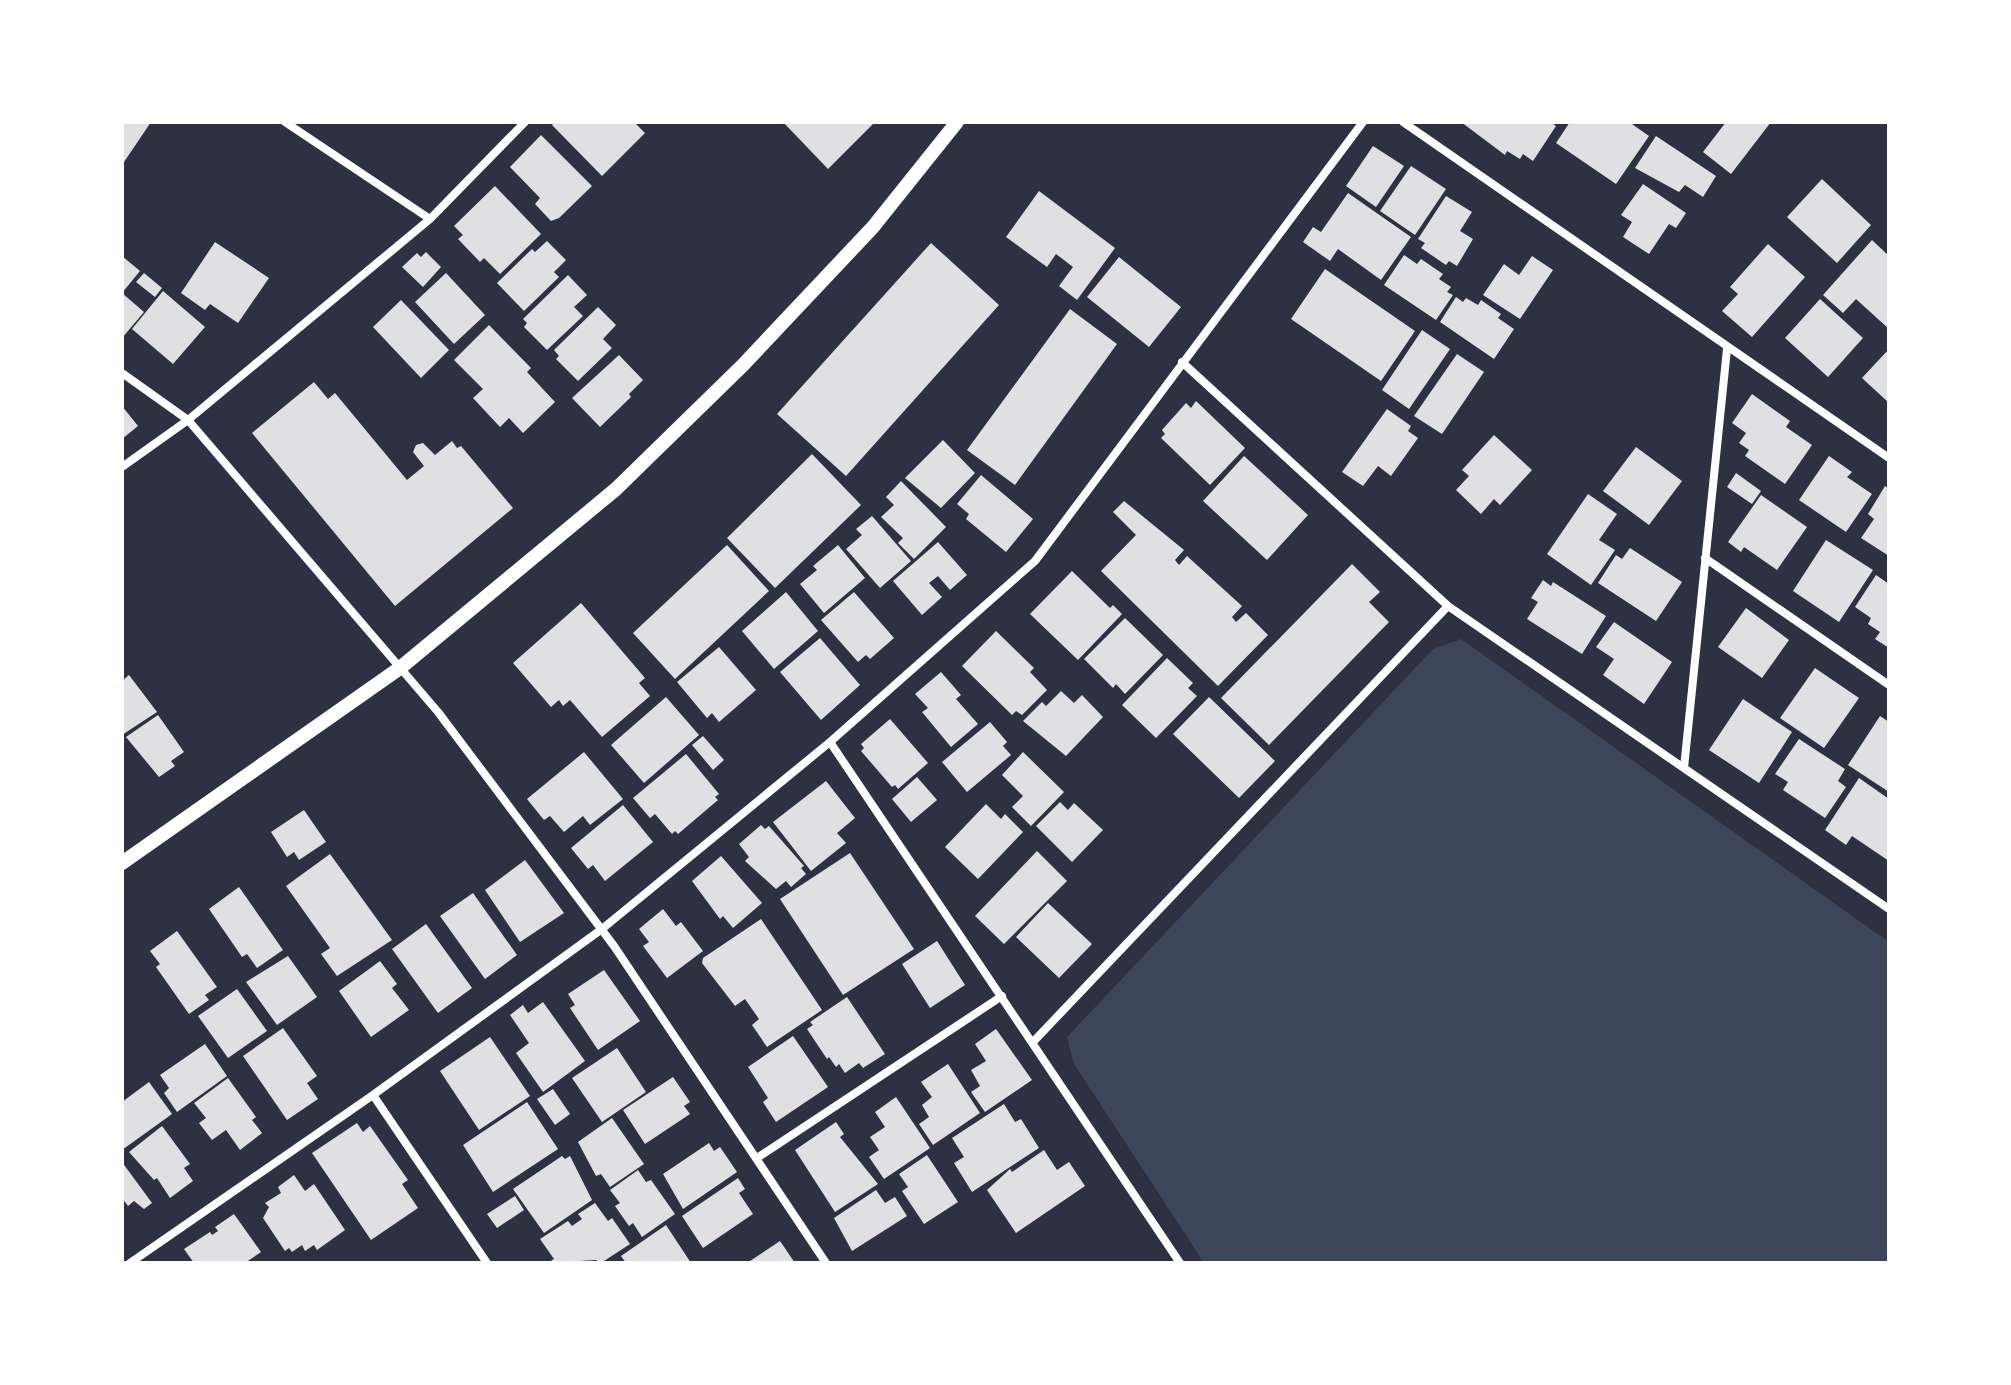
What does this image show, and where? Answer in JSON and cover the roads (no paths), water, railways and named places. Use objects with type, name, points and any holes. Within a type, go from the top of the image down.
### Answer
[{"type":"street","points":[[285,122],[430,219]]},
{"type":"street","points":[[122,467],[188,420],[430,219],[525,122]]},
{"type":"street","points":[[122,863],[400,668],[616,489],[711,396],[873,227],[957,122]]},
{"type":"street","points":[[130,1263],[373,1095],[602,929],[830,742],[1035,561],[1363,122]]},
{"type":"street","points":[[1403,122],[1727,349],[1889,458]]},
{"type":"street","points":[[1684,768],[1727,349]]},
{"type":"street","points":[[1182,362],[1448,606],[1889,909]]},
{"type":"street","points":[[122,373],[188,420],[400,668],[602,929],[826,1263]]},
{"type":"street","points":[[1705,558],[1889,685]]},
{"type":"street","points":[[1033,1042],[1448,606]]},
{"type":"street","points":[[830,742],[1180,1263]]},
{"type":"street","points":[[757,1158],[1002,996]]},
{"type":"street","points":[[373,1095],[487,1263]]},
{"type":"street","points":[[145,1253],[152,1263]]}]
